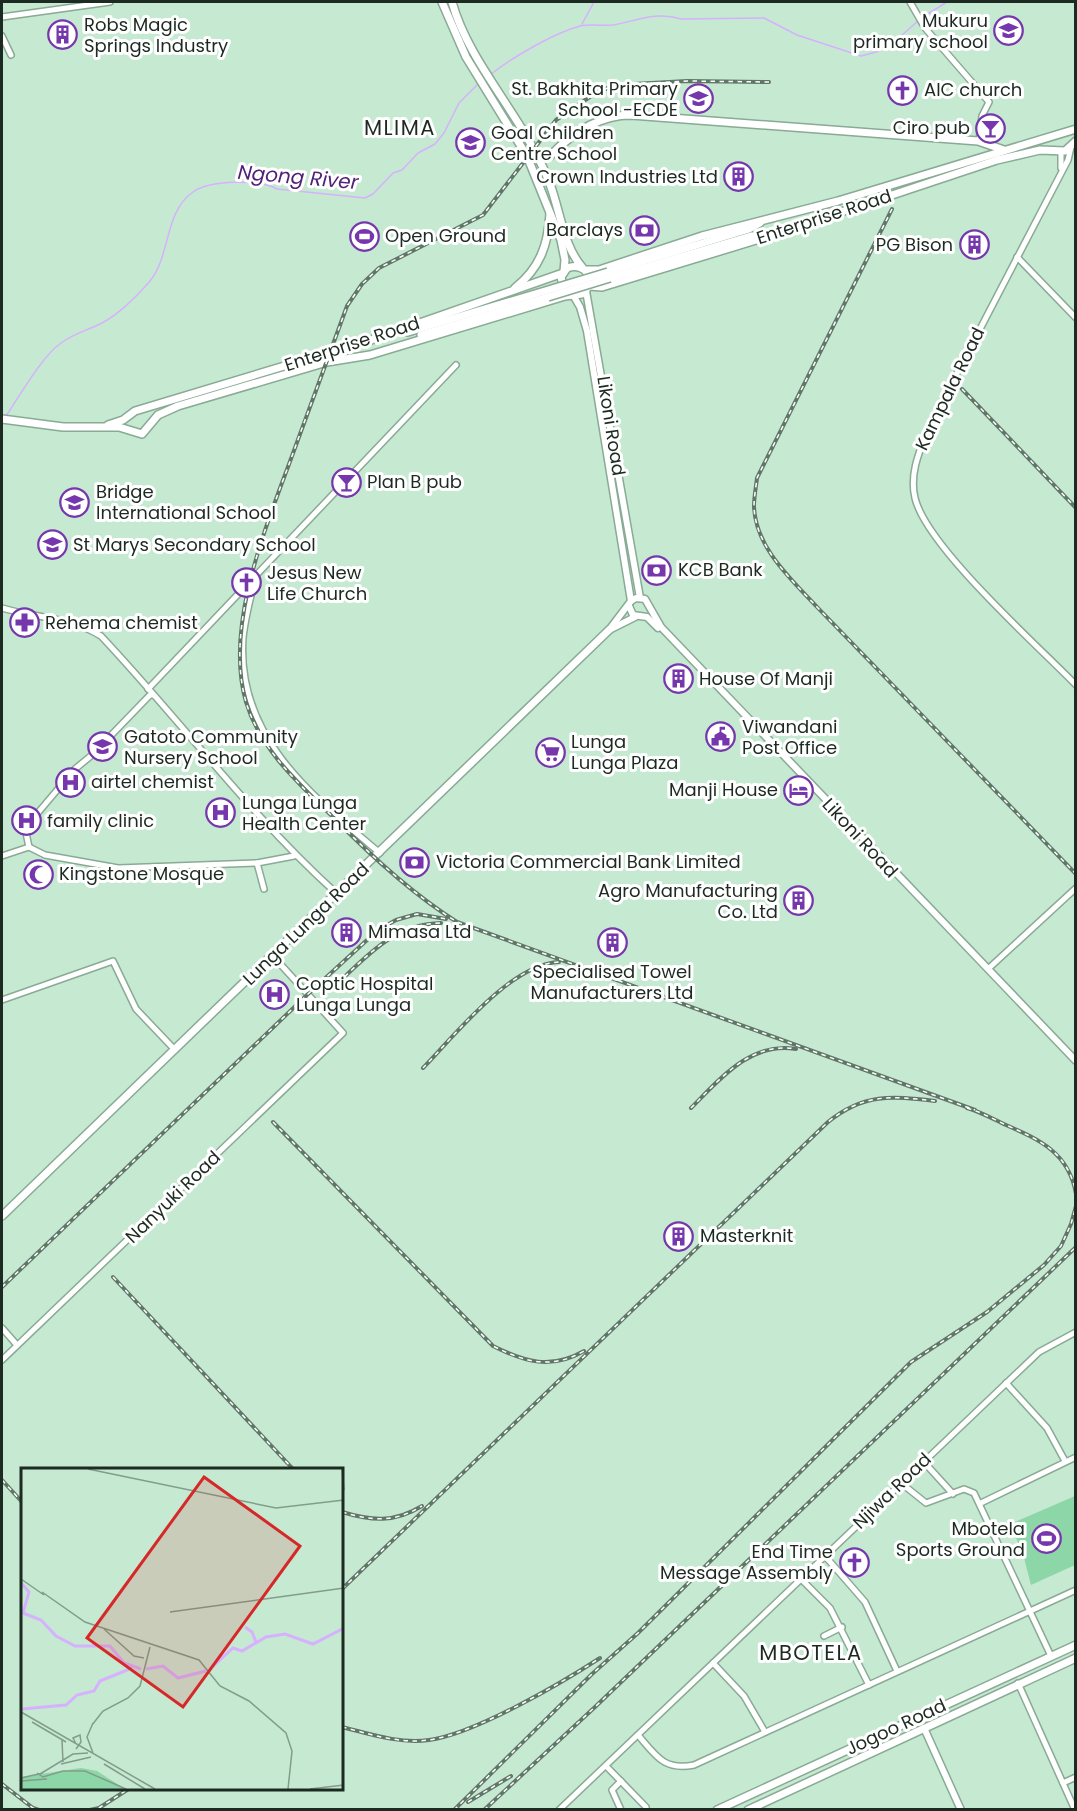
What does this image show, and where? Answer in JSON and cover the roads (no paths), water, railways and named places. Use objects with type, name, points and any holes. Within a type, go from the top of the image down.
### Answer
[{"type":"main road","points":[[442,2],[454,35],[529,161],[550,209],[565,260],[561,286],[572,295],[588,288],[590,276],[575,256],[539,158],[466,38],[452,2]]},
{"type":"main road","points":[[537,178],[550,156],[587,126],[618,115],[684,117],[979,141],[1004,150]]},
{"type":"main road","name":"Enterprise Road","points":[[584,269],[599,270],[702,236],[838,201],[1076,129]]},
{"type":"main road","points":[[1060,150],[1055,141],[1061,134],[1071,137],[1073,144]]},
{"type":"main road","name":"Enterprise Road","points":[[588,288],[602,287],[766,237],[998,160],[1040,150],[1060,150],[1073,144]]},
{"type":"main road","points":[[529,161],[550,156]]},
{"type":"main road","points":[[505,294],[531,273],[541,258],[548,238],[550,209]]},
{"type":"main road","points":[[371,340],[394,336],[749,229],[763,220]]},
{"type":"main road","points":[[370,355],[395,343],[751,236],[766,237]]},
{"type":"main road","points":[[565,260],[571,260],[575,256]]},
{"type":"main road","points":[[564,272],[571,266],[584,269]]},
{"type":"main road","name":"Enterprise Road","points":[[140,411],[371,340],[564,272]]},
{"type":"main road","name":"Enterprise Road","points":[[150,424],[161,413],[200,399],[327,362],[370,355],[572,295]]},
{"type":"main road","points":[[103,426],[140,411],[148,416],[150,424],[142,434],[133,434],[126,422],[128,417]]},
{"type":"main road","points":[[2,420],[63,427],[103,426],[129,430]]},
{"type":"main road","name":"Lunga Lunga Road","points":[[2,1216],[335,892],[380,853],[609,630]]},
{"type":"main road","name":"Jogoo Road","points":[[717,1809],[1076,1645]]},
{"type":"main road","name":"Jogoo Road","points":[[748,1809],[1076,1658]]},
{"type":"main road","points":[[840,1753],[845,1765]]},
{"type":"street","points":[[2,16],[111,2]]},
{"type":"street","points":[[910,2],[915,15],[925,28],[989,102],[982,116],[979,141]]},
{"type":"street","points":[[2,36],[11,55]]},
{"type":"street","name":"Kampala Road","points":[[1073,144],[1068,160],[929,427],[914,468],[915,496],[922,518],[937,539],[1076,685]]},
{"type":"street","points":[[1059,175],[1063,157],[1060,150]]},
{"type":"street","points":[[1017,257],[1076,318]]},
{"type":"street","name":"Likoni Road","points":[[588,288],[639,598],[647,602],[648,609],[661,627],[1076,1062]]},
{"type":"street","points":[[572,295],[580,308],[587,331],[630,604],[638,617],[648,609]]},
{"type":"street","points":[[148,689],[185,653],[456,365]]},
{"type":"street","points":[[256,575],[244,628],[244,665],[246,684],[261,728],[288,769],[380,853]]},
{"type":"street","points":[[630,604],[639,598]]},
{"type":"street","name":"Lunga Lunga Road","points":[[609,630],[630,604]]},
{"type":"street","points":[[2,608],[54,617],[102,636],[246,804],[294,856],[335,892]]},
{"type":"street","name":"Likoni Road","points":[[638,617],[647,617],[669,639],[1076,1062]]},
{"type":"street","name":"Lunga Lunga Road","points":[[609,630],[638,617]]},
{"type":"street","points":[[29,847],[25,828],[32,818],[75,769],[92,755],[136,707],[153,695]]},
{"type":"street","points":[[2,856],[29,847],[45,855],[118,868],[257,863],[294,856]]},
{"type":"street","points":[[257,863],[264,889]]},
{"type":"street","points":[[988,969],[1076,888]]},
{"type":"street","name":"Nanyuki Road","points":[[2,1360],[344,1033],[272,955]]},
{"type":"street","points":[[2,1000],[113,961],[136,1009],[175,1050]]},
{"type":"street","points":[[2,1328],[17,1345]]},
{"type":"street","name":"Njiwa Road","points":[[559,1809],[1045,1347],[1076,1332]]},
{"type":"street","points":[[1006,1383],[1047,1428],[1065,1461]]},
{"type":"street","points":[[981,1503],[1076,1457]]},
{"type":"street","points":[[923,1461],[953,1494]]},
{"type":"street","points":[[901,1483],[924,1503],[969,1489],[981,1503],[1051,1656]]},
{"type":"street","points":[[825,1557],[865,1602],[897,1671]]},
{"type":"street","points":[[801,1579],[830,1608],[842,1627],[869,1685]]},
{"type":"street","points":[[638,1735],[656,1756],[678,1768],[694,1765],[1076,1590]]},
{"type":"street","points":[[824,1636],[842,1627]]},
{"type":"street","points":[[713,1663],[744,1696],[765,1732]]},
{"type":"street","points":[[1018,1683],[1075,1809]]},
{"type":"street","points":[[924,1728],[961,1809]]},
{"type":"street","points":[[606,1766],[646,1807]]},
{"type":"street","points":[[1063,1783],[1076,1777]]},
{"type":"street","points":[[621,1781],[612,1791],[621,1809]]},
{"type":"waterway","points":[[582,24],[594,2]]},
{"type":"waterway","name":"Ngong River","points":[[923,17],[947,2]]},
{"type":"waterway","name":"Ngong River","points":[[490,75],[533,47],[558,34],[584,25],[613,25],[655,16],[681,19],[764,18],[797,35],[861,56],[876,52],[893,43],[919,20]]},
{"type":"waterway","name":"Ngong River","points":[[6,416],[46,357],[54,349],[70,337],[115,315],[150,281],[162,259],[177,211],[193,192],[210,185],[247,182],[277,189],[365,198],[373,194],[393,173],[402,170],[418,153],[435,144],[444,133],[459,103],[479,83]]},
{"type":"railway","points":[[769,82],[687,81],[616,85],[597,92],[556,120],[483,215],[379,268],[362,284],[347,306],[260,545],[251,577],[240,641],[241,673],[246,702],[261,735],[294,779],[392,873],[457,922],[975,1110]]},
{"type":"railway","points":[[892,209],[757,478],[754,506],[756,521],[768,549],[796,585],[1076,874]]},
{"type":"railway","points":[[962,389],[1076,508]]},
{"type":"railway","points":[[2,1287],[378,930],[396,920],[417,914],[446,919]]},
{"type":"railway","points":[[338,983],[384,942],[396,935],[410,929],[441,923]]},
{"type":"railway","points":[[423,1068],[468,1020],[504,987],[541,966],[559,962]]},
{"type":"railway","points":[[691,1108],[725,1074],[751,1057],[780,1048],[796,1049]]},
{"type":"railway","points":[[344,1587],[828,1122],[866,1101],[891,1098],[935,1101]]},
{"type":"railway","points":[[967,1108],[1030,1136],[1051,1150],[1067,1168],[1076,1194]]},
{"type":"railway","points":[[273,1122],[493,1346],[527,1360],[538,1362],[560,1360],[584,1351]]},
{"type":"railway","points":[[454,1810],[592,1674],[638,1633],[911,1362],[987,1312],[1044,1265],[1061,1246],[1076,1206]]},
{"type":"railway","points":[[484,1810],[595,1707],[1076,1247]]},
{"type":"railway","points":[[113,1277],[292,1468]]},
{"type":"railway","points":[[2,1480],[21,1501]]},
{"type":"railway","points":[[344,1512],[383,1519],[412,1512],[422,1506]]},
{"type":"railway","points":[[344,1728],[407,1741],[448,1736],[516,1706],[600,1658]]},
{"type":"railway","points":[[468,1802],[511,1776]]},
{"type":"railway","points":[[2,1784],[33,1808],[39,1810]]},
{"type":"railway","points":[[90,1810],[99,1808],[127,1790]]},
{"type":"place","name":"Mukuru primary school","points":[[1009,31]]},
{"type":"place","name":"Robs Magic Springs Industry","points":[[63,35]]},
{"type":"place","name":"AIC church","points":[[903,90]]},
{"type":"place","name":"St. Bakhita Primary School -ECDE","points":[[699,99]]},
{"type":"place","name":"Ciro pub","points":[[991,128]]},
{"type":"place","name":"Goal Children Centre School","points":[[470,143]]},
{"type":"place","name":"Crown Industries Ltd","points":[[739,177]]},
{"type":"place","name":"Barclays","points":[[644,230]]},
{"type":"place","name":"Open Ground","points":[[364,236]]},
{"type":"place","name":"PG Bison","points":[[974,245]]},
{"type":"place","name":"Plan B pub","points":[[346,482]]},
{"type":"place","name":"Bridge International School","points":[[75,502]]},
{"type":"place","name":"St Marys Secondary School","points":[[52,545]]},
{"type":"place","name":"KCB Bank","points":[[657,570]]},
{"type":"place","name":"Jesus New Life Church","points":[[246,583]]},
{"type":"place","name":"Rehema chemist","points":[[24,623]]},
{"type":"place","name":"House Of Manji","points":[[678,679]]},
{"type":"place","name":"Viwandani Post Office","points":[[721,737]]},
{"type":"place","name":"Gatoto Community Nursery School","points":[[103,747]]},
{"type":"place","name":"Lunga Lunga Plaza","points":[[550,752]]},
{"type":"place","name":"airtel chemist","points":[[70,782]]},
{"type":"place","name":"Manji House","points":[[799,790]]},
{"type":"place","name":"Lunga Lunga Health Center","points":[[221,813]]},
{"type":"place","name":"family clinic","points":[[26,821]]},
{"type":"place","name":"Victoria Commercial Bank Limited","points":[[415,862]]},
{"type":"place","name":"Kingstone Mosque","points":[[38,874]]},
{"type":"place","name":"Agro Manufacturing Co. Ltd","points":[[799,901]]},
{"type":"place","name":"Mimasa Ltd","points":[[347,932]]},
{"type":"place","name":"Specialised Towel Manufacturers Ltd","points":[[612,943]]},
{"type":"place","name":"Coptic Hospital Lunga Lunga","points":[[275,994]]},
{"type":"place","name":"Masterknit","points":[[679,1236]]},
{"type":"place","name":"Mbotela Sports Ground","points":[[1046,1539]]},
{"type":"place","name":"End Time Message Assembly","points":[[854,1562]]},
{"type":"district","name":"MLIMA","points":[[400,128]]},
{"type":"district","name":"MBOTELA","points":[[811,1653]]}]
